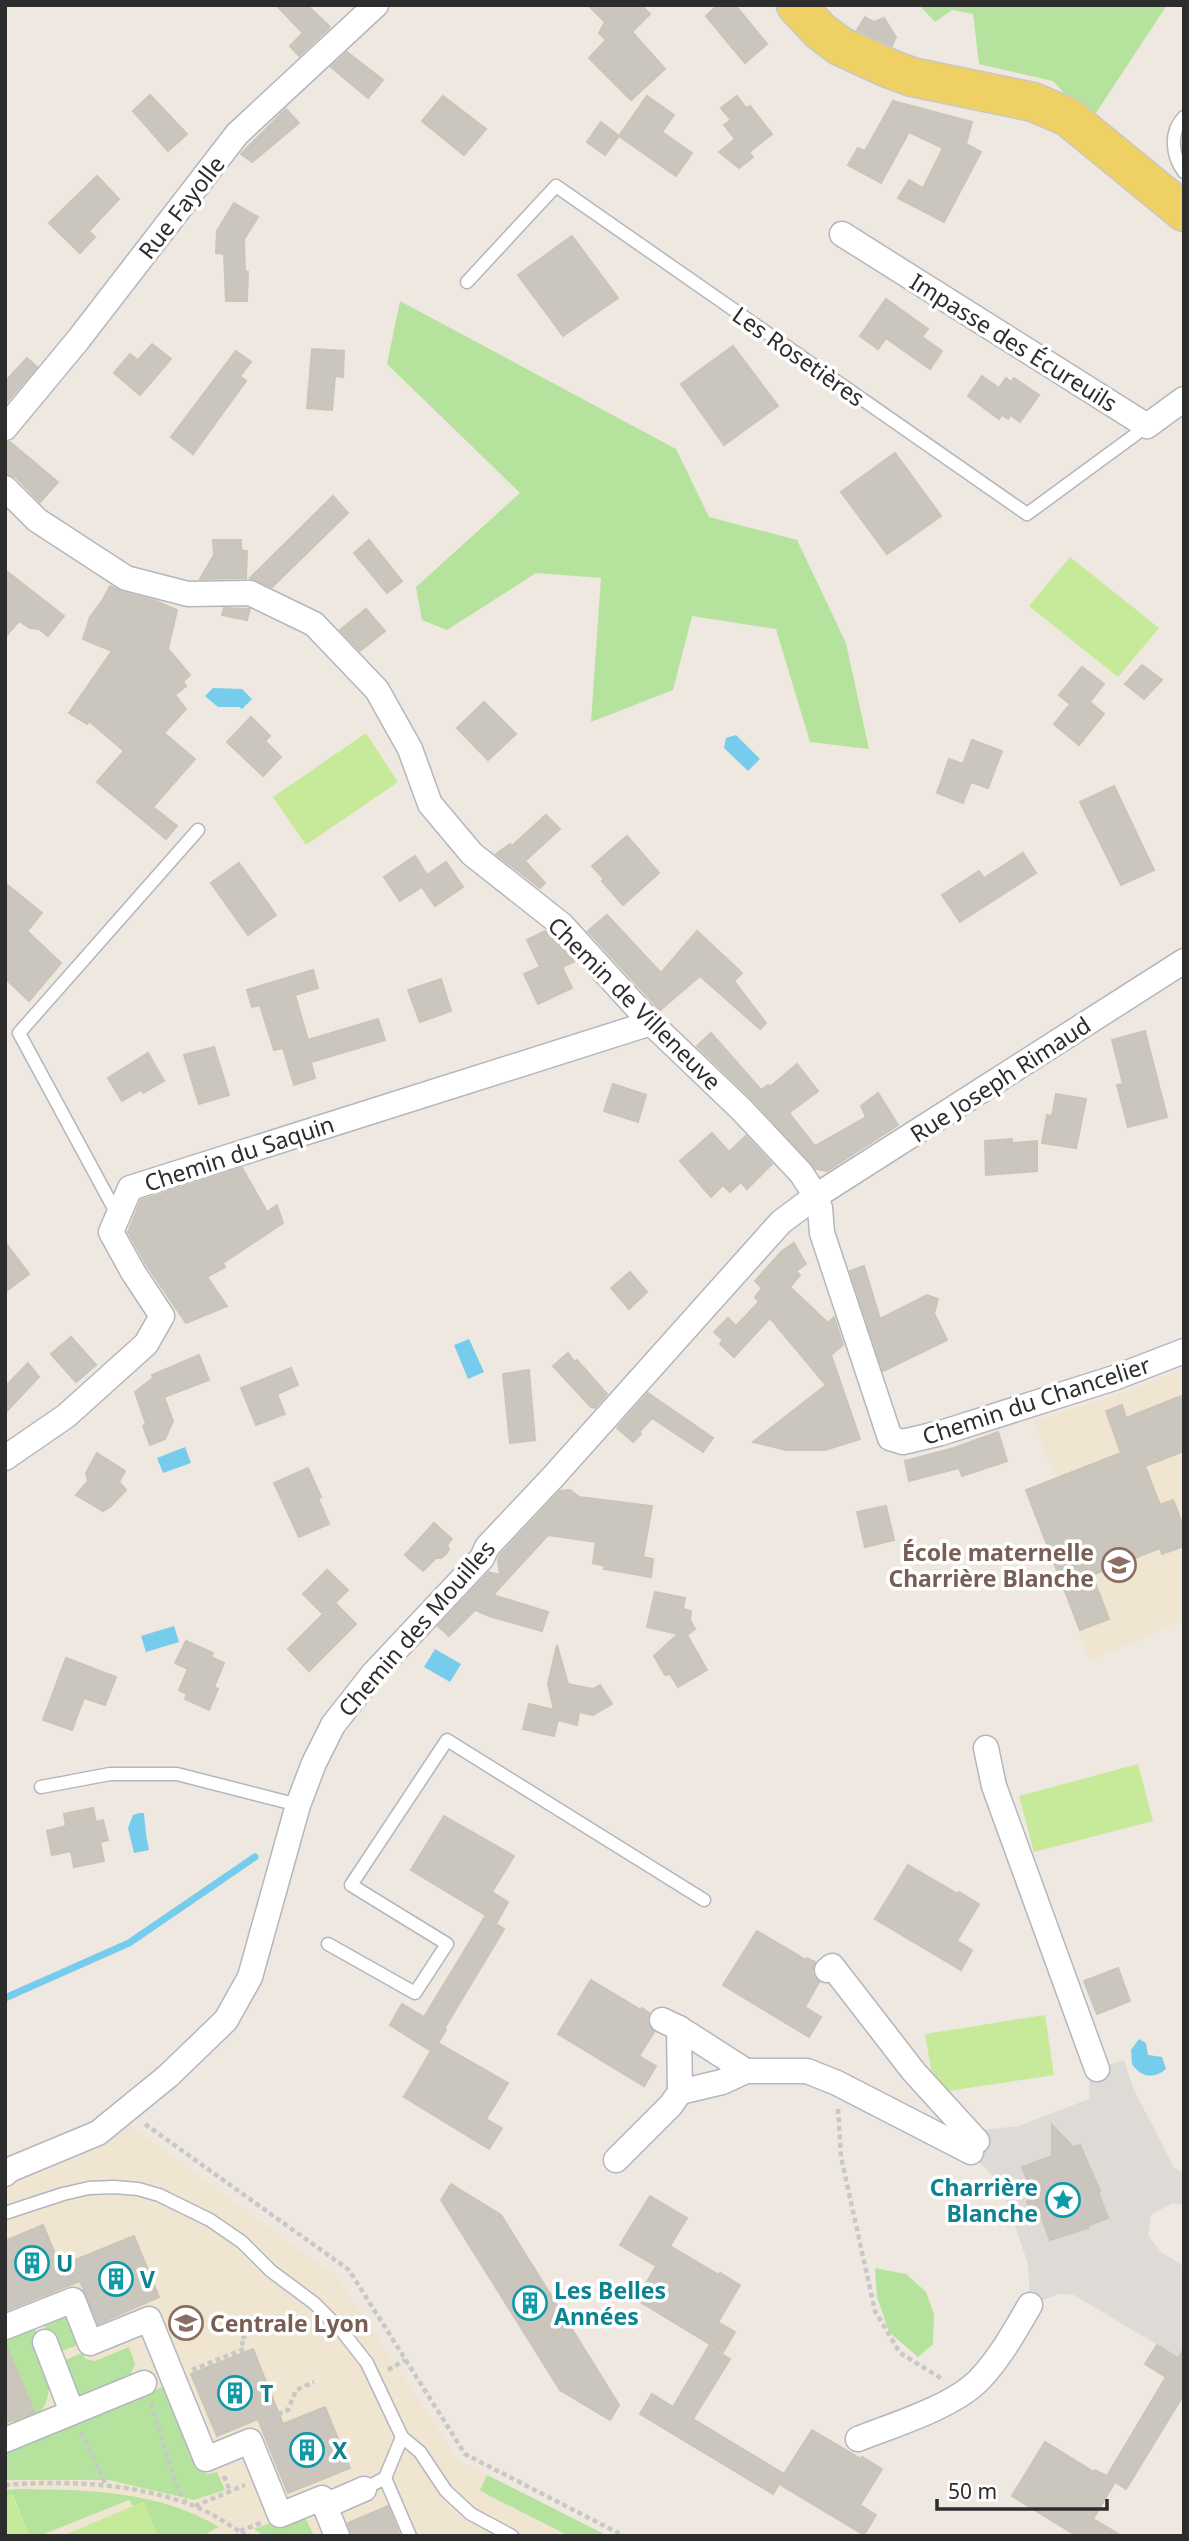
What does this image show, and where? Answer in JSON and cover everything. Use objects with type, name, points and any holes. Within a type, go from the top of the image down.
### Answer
[{"type":"main road","points":[[796,5],[820,31],[840,46],[888,68],[912,77],[1033,102],[1068,117],[1184,212]]},
{"type":"street","name":"Rue Fayolle","points":[[5,428],[78,340],[237,134],[376,5]]},
{"type":"street","name":"Impasse des Écureuils","points":[[842,234],[1147,426]]},
{"type":"street","points":[[1147,426],[1184,399]]},
{"type":"street","name":"Chemin de Villeneuve","points":[[5,488],[37,520],[126,578],[188,594],[250,593],[314,624],[377,690],[410,749],[430,804],[471,854],[562,925],[651,1023],[741,1109],[801,1173],[816,1196]]},
{"type":"street","name":"Rue Joseph Rimaud","points":[[816,1196],[1184,961]]},
{"type":"street","name":"Chemin du Saquin","points":[[118,1216],[130,1188],[651,1023]]},
{"type":"street","name":"Chemin du Chancelier","points":[[816,1196],[822,1233],[890,1438],[903,1443],[942,1433],[1114,1378],[1184,1351]]},
{"type":"street","name":"Chemin des Mouilles","points":[[5,2174],[98,2133],[167,2076],[226,2020],[250,1978],[298,1805],[314,1763],[333,1725],[373,1674],[482,1558],[487,1547],[781,1222],[816,1196]]},
{"type":"street","points":[[5,1458],[66,1416],[146,1344],[162,1316],[132,1272],[111,1232],[118,1216]]},
{"type":"street","points":[[986,1748],[995,1786],[1097,2069]]},
{"type":"street","points":[[616,2160],[671,2105],[680,2092],[722,2082],[746,2071],[807,2071],[974,2147],[832,1966],[827,1970]]},
{"type":"street","points":[[680,2092],[670,2024],[746,2071]]},
{"type":"street","points":[[5,2327],[73,2300],[90,2343],[149,2319],[206,2459],[250,2441],[280,2515],[321,2498],[337,2536]]},
{"type":"street","points":[[858,2438],[942,2405],[977,2382],[1004,2349],[1030,2305]]},
{"type":"street","points":[[45,2342],[72,2412]]},
{"type":"street","points":[[5,2440],[144,2383]]},
{"type":"street","points":[[325,2506],[375,2483]]},
{"type":"lane","points":[[1184,117],[1177,124],[1173,150],[1184,172]]},
{"type":"lane","name":"Les Rosetières","points":[[467,282],[556,186],[1027,514],[1147,426]]},
{"type":"lane","points":[[118,1216],[19,1033],[198,830]]},
{"type":"lane","points":[[328,1944],[415,1993],[447,1944],[351,1885],[447,1740],[704,1900]]},
{"type":"lane","points":[[41,1787],[110,1774],[177,1774],[298,1805]]},
{"type":"lane","points":[[5,2213],[63,2194],[89,2188],[114,2187],[138,2189],[159,2195],[210,2220],[243,2242],[271,2271],[314,2303],[342,2331],[367,2363],[402,2437],[420,2452],[446,2491],[471,2514],[512,2536]]},
{"type":"lane","points":[[402,2437],[375,2483],[410,2536]]},
{"type":"path","points":[[837,2083],[841,2157],[875,2311],[900,2353],[962,2392]]},
{"type":"path","points":[[145,2124],[349,2270],[465,2454],[624,2536]]},
{"type":"path","points":[[173,2378],[244,2348],[240,2338],[289,2318]]},
{"type":"path","points":[[288,2410],[296,2390],[314,2382]]},
{"type":"path","points":[[144,2383],[176,2485],[187,2504]]},
{"type":"path","points":[[72,2412],[106,2485]]},
{"type":"path","points":[[5,2485],[106,2485],[194,2506],[246,2536]]},
{"type":"path","points":[[194,2506],[230,2491]]},
{"type":"shaded area","name":"École maternelle Charrière Blanche","points":[[1184,1368],[1184,1620],[1090,1661],[1026,1490],[1056,1478],[1034,1421],[1131,1390]]},
{"type":"shaded area","points":[[1124,2060],[1133,2088],[1174,2167],[1184,2174],[1184,2205],[1172,2203],[1151,2215],[1148,2235],[1161,2252],[1184,2266],[1184,2361],[1074,2295],[1059,2294],[1030,2305],[1028,2264],[1001,2186],[971,2152],[983,2130],[1019,2126],[1089,2099],[1090,2071]],"holes":[[[1054,2140],[1068,2150],[1080,2145],[1100,2191],[1098,2192],[1108,2218],[1088,2228],[1050,2240],[1039,2212],[1030,2210],[1028,2201],[1033,2194],[1022,2167],[1057,2154],[1052,2148]]]},
{"type":"shaded area","name":"Centrale Lyon","points":[[129,2124],[339,2279],[459,2461],[608,2536],[5,2536],[5,2187],[81,2155],[106,2142]]},
{"type":"green space","points":[[919,5],[1167,5],[1090,122],[1053,81],[979,64],[973,14],[952,10],[935,22]]},
{"type":"green space","points":[[400,301],[676,449],[709,517],[797,540],[846,643],[869,749],[810,742],[776,629],[692,616],[673,690],[591,722],[601,578],[536,573],[447,630],[422,620],[416,587],[520,493],[387,364]]},
{"type":"green space","points":[[1070,557],[1159,628],[1118,677],[1029,606]]},
{"type":"green space","points":[[366,733],[398,782],[306,845],[273,797]]},
{"type":"green space","points":[[1138,1764],[1153,1821],[1034,1852],[1019,1796]]},
{"type":"green space","points":[[1045,2015],[1054,2075],[935,2093],[925,2034]]},
{"type":"green space","points":[[875,2268],[906,2274],[926,2292],[934,2314],[933,2344],[918,2357],[889,2332],[877,2297]]},
{"type":"green space","points":[[65,2316],[78,2345],[56,2353],[42,2320]]},
{"type":"green space","points":[[34,2325],[48,2372],[48,2396],[44,2407],[36,2416],[15,2425],[13,2420],[34,2411],[5,2342],[5,2336]]},
{"type":"green space","points":[[129,2347],[135,2364],[130,2376],[78,2398],[63,2361],[82,2353],[86,2359],[95,2361]]},
{"type":"green space","points":[[168,2385],[201,2470],[207,2474],[217,2472],[225,2490],[194,2500],[109,2480],[5,2480],[5,2449]]},
{"type":"green space","points":[[487,2475],[608,2536],[569,2536],[480,2490]]},
{"type":"green space","points":[[5,2490],[100,2492],[149,2499],[196,2515],[219,2527],[202,2536],[157,2536],[144,2502],[133,2506],[129,2500],[39,2536],[29,2536],[13,2495],[5,2497]]},
{"type":"green space","points":[[12,2494],[29,2536],[5,2536],[5,2497]]},
{"type":"green space","points":[[144,2502],[157,2536],[62,2536],[133,2506]]},
{"type":"green space","points":[[305,2517],[314,2536],[261,2536],[262,2534],[254,2529],[276,2521]]},
{"type":"water","points":[[213,688],[242,689],[252,699],[242,709],[218,707],[205,696]]},
{"type":"water","points":[[736,735],[760,759],[748,771],[724,748],[726,738]]},
{"type":"water","points":[[469,1339],[484,1372],[468,1379],[454,1345]]},
{"type":"water","points":[[185,1447],[191,1463],[163,1473],[157,1458]]},
{"type":"water","points":[[174,1626],[179,1642],[146,1652],[141,1636]]},
{"type":"water","points":[[435,1649],[461,1664],[450,1682],[424,1667]]},
{"type":"water","points":[[144,1813],[149,1850],[134,1853],[128,1828],[133,1815]]},
{"type":"water","points":[[1139,2039],[1146,2043],[1148,2055],[1162,2057],[1166,2069],[1152,2076],[1143,2074],[1132,2064],[1131,2050]]},
{"type":"building","points":[[276,5],[307,5],[330,27],[299,56],[290,46],[303,33]]},
{"type":"building","points":[[588,5],[641,5],[650,14],[632,32],[665,69],[631,100],[589,58],[606,40],[599,33],[605,22]]},
{"type":"building","points":[[718,5],[735,5],[767,44],[745,63],[706,16]]},
{"type":"building","points":[[865,17],[874,22],[884,18],[896,37],[892,46],[857,30]]},
{"type":"building","points":[[347,52],[383,80],[368,98],[331,67]]},
{"type":"building","points":[[150,95],[187,134],[168,151],[133,111]]},
{"type":"building","points":[[443,96],[486,129],[464,155],[422,121]]},
{"type":"building","points":[[647,96],[674,115],[662,132],[692,153],[676,176],[619,136]]},
{"type":"building","points":[[737,96],[746,108],[750,106],[772,134],[749,152],[753,157],[739,168],[719,152],[735,139],[724,125],[731,120],[721,108]]},
{"type":"building","points":[[893,101],[972,122],[966,144],[981,152],[944,222],[898,198],[909,180],[923,188],[943,148],[909,132],[881,183],[848,165],[858,148],[865,151]]},
{"type":"building","points":[[286,109],[299,123],[252,162],[241,154]]},
{"type":"building","points":[[601,122],[619,136],[605,155],[587,142]]},
{"type":"building","points":[[97,176],[119,199],[89,231],[95,237],[80,253],[49,223]]},
{"type":"building","points":[[234,203],[258,217],[244,239],[245,271],[248,272],[247,301],[226,301],[224,254],[216,253],[217,231]]},
{"type":"building","points":[[572,236],[618,298],[563,336],[518,275]]},
{"type":"building","points":[[886,299],[928,329],[922,337],[942,351],[930,369],[886,338],[878,349],[860,336]]},
{"type":"building","points":[[152,344],[171,359],[140,395],[114,373],[130,354],[138,360]]},
{"type":"building","points":[[733,346],[778,406],[724,445],[681,384]]},
{"type":"building","points":[[312,349],[344,351],[343,377],[335,376],[332,410],[307,408]]},
{"type":"building","points":[[236,351],[251,362],[240,376],[246,381],[193,454],[171,437]]},
{"type":"building","points":[[27,358],[37,367],[5,404],[5,382]]},
{"type":"building","points":[[982,376],[999,388],[1006,378],[1011,382],[1014,378],[1039,395],[1020,422],[1011,415],[1008,419],[1002,415],[999,419],[968,396]]},
{"type":"building","points":[[10,442],[58,482],[40,502],[16,477],[5,474],[5,443]]},
{"type":"building","points":[[895,453],[941,516],[887,554],[841,492]]},
{"type":"building","points":[[333,496],[348,513],[272,587],[250,578]]},
{"type":"building","points":[[213,540],[241,540],[241,550],[247,551],[246,578],[200,579],[214,555]]},
{"type":"building","points":[[369,540],[402,581],[387,593],[354,553]]},
{"type":"building","points":[[5,570],[64,616],[48,636],[19,621],[5,637]]},
{"type":"building","points":[[110,586],[177,610],[168,649],[190,675],[183,682],[186,686],[175,695],[186,709],[164,733],[195,759],[153,807],[177,826],[166,839],[97,782],[124,751],[89,721],[87,724],[69,713],[112,651],[83,639],[90,617]]},
{"type":"building","points":[[224,608],[250,609],[247,620],[222,615]]},
{"type":"building","points":[[366,609],[385,631],[360,651],[340,630]]},
{"type":"building","points":[[1142,665],[1162,680],[1144,699],[1125,684]]},
{"type":"building","points":[[1082,667],[1104,684],[1090,702],[1104,714],[1079,745],[1054,724],[1070,704],[1059,695]]},
{"type":"building","points":[[484,702],[516,734],[488,760],[457,728]]},
{"type":"building","points":[[251,717],[270,736],[265,741],[281,757],[263,776],[227,742]]},
{"type":"building","points":[[972,740],[1002,751],[988,788],[971,782],[963,803],[937,793],[949,759],[963,764]]},
{"type":"building","points":[[1114,786],[1154,870],[1121,885],[1080,802]]},
{"type":"building","points":[[546,815],[560,829],[525,861],[545,883],[540,888],[496,854],[510,844],[512,846]]},
{"type":"building","points":[[627,836],[659,873],[623,905],[592,866]]},
{"type":"building","points":[[1023,853],[1036,873],[960,922],[942,895],[979,871],[984,878]]},
{"type":"building","points":[[415,856],[427,875],[446,862],[463,887],[435,906],[422,887],[400,901],[384,877]]},
{"type":"building","points":[[239,863],[276,915],[248,935],[211,883]]},
{"type":"building","points":[[5,883],[42,913],[27,931],[61,963],[29,1001],[5,978]]},
{"type":"building","points":[[607,915],[661,973],[697,931],[742,973],[734,981],[766,1023],[760,1029],[700,976],[660,1010],[588,931]]},
{"type":"building","points":[[545,931],[575,961],[562,967],[572,988],[538,1004],[524,974],[540,967],[527,940]]},
{"type":"building","points":[[313,970],[318,988],[295,995],[308,1040],[378,1019],[385,1040],[311,1062],[315,1078],[294,1085],[283,1048],[274,1050],[260,1005],[252,1007],[247,990]]},
{"type":"building","points":[[441,979],[451,1011],[420,1022],[408,990]]},
{"type":"building","points":[[1145,1031],[1167,1117],[1128,1127],[1117,1085],[1123,1084],[1112,1040]]},
{"type":"building","points":[[711,1033],[761,1090],[768,1085],[770,1087],[797,1064],[818,1091],[789,1113],[815,1146],[866,1117],[861,1106],[878,1093],[898,1125],[827,1171],[816,1169],[752,1099],[697,1046]]},
{"type":"building","points":[[214,1047],[229,1095],[199,1104],[184,1055]]},
{"type":"building","points":[[148,1053],[164,1081],[122,1101],[108,1078]]},
{"type":"building","points":[[613,1084],[646,1095],[638,1122],[604,1111]]},
{"type":"building","points":[[1056,1094],[1086,1099],[1076,1148],[1042,1143],[1047,1115],[1052,1116]]},
{"type":"building","points":[[712,1133],[729,1152],[746,1136],[772,1164],[747,1189],[741,1182],[730,1192],[723,1185],[711,1197],[680,1161]]},
{"type":"building","points":[[1012,1139],[1012,1143],[1037,1141],[1037,1171],[986,1175],[985,1141]]},
{"type":"building","points":[[242,1168],[267,1212],[277,1205],[283,1223],[223,1263],[225,1267],[207,1277],[227,1306],[186,1323],[128,1232],[141,1200]]},
{"type":"building","points":[[5,1242],[29,1274],[5,1292]]},
{"type":"building","points":[[794,1243],[806,1264],[796,1271],[800,1275],[790,1287],[828,1323],[834,1317],[843,1345],[831,1355],[860,1439],[825,1450],[787,1450],[753,1442],[826,1385],[770,1318],[734,1357],[720,1344],[723,1340],[714,1332],[728,1318],[736,1326],[759,1302],[755,1297],[762,1288],[755,1281],[782,1251]]},
{"type":"building","points":[[864,1266],[880,1319],[927,1295],[938,1299],[934,1313],[947,1340],[883,1371],[850,1271]]},
{"type":"building","points":[[630,1272],[647,1292],[629,1309],[611,1288]]},
{"type":"building","points":[[71,1337],[96,1365],[76,1382],[51,1354]]},
{"type":"building","points":[[568,1353],[607,1394],[595,1408],[591,1407],[553,1366]]},
{"type":"building","points":[[199,1355],[209,1380],[164,1397],[173,1421],[165,1439],[150,1445],[135,1392],[153,1378],[152,1375]]},
{"type":"building","points":[[28,1363],[39,1377],[5,1413],[5,1387]]},
{"type":"building","points":[[291,1368],[298,1385],[277,1394],[285,1414],[256,1425],[241,1388]]},
{"type":"building","points":[[529,1370],[535,1440],[510,1443],[503,1374]]},
{"type":"building","points":[[648,1393],[713,1438],[703,1452],[652,1418],[640,1431],[637,1430],[641,1434],[633,1442],[617,1428]]},
{"type":"building","points":[[1184,1395],[1184,1451],[1145,1466],[1160,1505],[1173,1500],[1184,1528],[1184,1546],[1162,1554],[1160,1548],[1092,1575],[1109,1619],[1080,1630],[1026,1490],[1121,1453],[1106,1411],[1122,1405],[1126,1418]]},
{"type":"building","points":[[998,1432],[1007,1461],[962,1476],[959,1468],[909,1481],[905,1461],[954,1448]]},
{"type":"building","points":[[97,1453],[125,1471],[119,1482],[126,1490],[103,1511],[76,1495],[88,1481],[86,1473]]},
{"type":"building","points":[[308,1468],[329,1524],[299,1537],[274,1483]]},
{"type":"building","points":[[570,1490],[579,1497],[652,1506],[643,1557],[653,1559],[651,1577],[604,1569],[605,1566],[593,1563],[596,1542],[548,1535],[493,1595],[548,1612],[542,1631],[475,1610],[449,1636],[438,1626],[489,1572],[500,1575],[500,1555],[560,1491]]},
{"type":"building","points":[[886,1506],[894,1540],[865,1547],[857,1512]]},
{"type":"building","points":[[434,1523],[452,1539],[447,1545],[449,1549],[446,1554],[436,1558],[423,1571],[405,1555]]},
{"type":"building","points":[[327,1570],[348,1590],[335,1603],[356,1624],[309,1671],[288,1649],[323,1614],[303,1594]]},
{"type":"building","points":[[655,1592],[685,1598],[683,1609],[691,1611],[690,1620],[695,1629],[687,1635],[707,1670],[678,1687],[670,1674],[665,1675],[654,1656],[678,1634],[647,1627]]},
{"type":"building","points":[[186,1641],[213,1653],[211,1657],[224,1663],[214,1687],[218,1689],[209,1710],[185,1699],[187,1694],[179,1690],[188,1669],[175,1663]]},
{"type":"building","points":[[557,1645],[568,1684],[593,1689],[600,1685],[612,1704],[593,1715],[579,1712],[577,1725],[558,1720],[554,1736],[523,1729],[529,1704],[554,1710],[548,1684]]},
{"type":"building","points":[[66,1658],[116,1677],[105,1705],[84,1698],[72,1730],[43,1720]]},
{"type":"building","points":[[93,1808],[96,1822],[103,1820],[108,1840],[100,1842],[104,1861],[74,1867],[71,1851],[52,1855],[47,1831],[66,1826],[64,1814]]},
{"type":"building","points":[[444,1816],[514,1856],[492,1892],[508,1902],[497,1922],[411,1870]]},
{"type":"building","points":[[908,1865],[979,1904],[957,1941],[972,1950],[961,1970],[875,1919]]},
{"type":"building","points":[[485,1917],[504,1929],[438,2043],[508,2083],[486,2119],[502,2128],[489,2149],[404,2097],[431,2051],[390,2025],[402,2004],[424,2017]]},
{"type":"building","points":[[757,1931],[806,1960],[807,1958],[815,1962],[812,1973],[819,1982],[805,2007],[821,2017],[809,2037],[723,1985]]},
{"type":"building","points":[[1118,1968],[1130,2001],[1097,2014],[1084,1981]]},
{"type":"building","points":[[591,1980],[649,2013],[647,2022],[654,2032],[639,2056],[656,2066],[644,2086],[558,2034]]},
{"type":"building","points":[[1052,2125],[1073,2147],[1080,2145],[1100,2191],[1098,2192],[1108,2218],[1088,2228],[1050,2240],[1040,2214],[1031,2210],[1027,2202],[1032,2192],[1022,2167],[1052,2156]]},
{"type":"building","name":"Les Belles Années","points":[[451,2184],[501,2215],[619,2405],[610,2420],[560,2390],[441,2200]]},
{"type":"building","points":[[650,2196],[687,2218],[670,2246],[740,2285],[718,2322],[735,2332],[723,2352],[637,2300],[656,2266],[620,2245]]},
{"type":"building","points":[[43,2225],[60,2266],[134,2236],[159,2297],[98,2324],[80,2281],[5,2311],[5,2241]]},
{"type":"building","points":[[5,2343],[34,2412],[5,2423]]},
{"type":"building","points":[[1157,2345],[1178,2358],[1184,2348],[1184,2394],[1126,2489],[1115,2482],[1093,2519],[1122,2536],[1077,2536],[1012,2496],[1045,2442],[1094,2472],[1095,2470],[1107,2476],[1166,2377],[1145,2364]]},
{"type":"building","points":[[709,2346],[730,2359],[693,2419],[784,2474],[812,2430],[882,2469],[860,2505],[876,2515],[864,2535],[779,2484],[773,2494],[640,2414],[652,2394],[673,2407]]},
{"type":"building","points":[[253,2349],[283,2424],[325,2407],[350,2468],[288,2493],[258,2419],[217,2436],[191,2374]]},
{"type":"building","points":[[388,2506],[400,2536],[352,2536],[348,2523]]},
{"type":"waterway","points":[[5,1998],[129,1943],[255,1857]]},
{"type":"place","name":"École maternelle Charrière Blanche","points":[[1119,1565]]},
{"type":"place","name":"Charrière Blanche","points":[[1063,2200]]},
{"type":"place","name":"U","points":[[32,2263]]},
{"type":"place","name":"V","points":[[116,2279]]},
{"type":"place","name":"Les Belles Années","points":[[530,2303]]},
{"type":"place","name":"Centrale Lyon","points":[[186,2323]]},
{"type":"place","name":"T","points":[[235,2393]]},
{"type":"place","name":"X","points":[[307,2450]]}]
